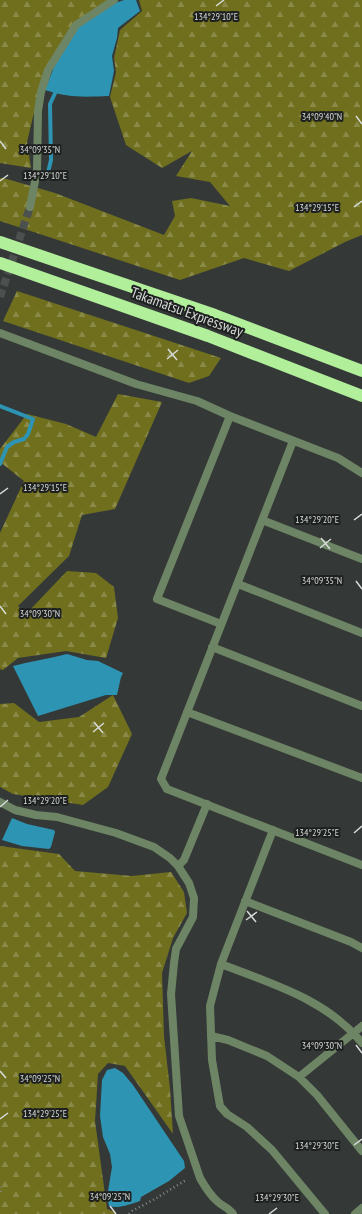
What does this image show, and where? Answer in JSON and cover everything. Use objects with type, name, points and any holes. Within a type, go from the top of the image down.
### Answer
[{"type":"highway","name":"Takamatsu Expressway","points":[[0,242],[215,315],[362,371]]},
{"type":"highway","name":"Takamatsu Expressway","points":[[0,263],[208,336],[362,396]]},
{"type":"street","points":[[30,207],[37,171],[38,111],[41,92],[48,70],[76,25],[114,0]]},
{"type":"street","points":[[0,333],[136,384],[197,400],[230,416],[338,458],[362,473]]},
{"type":"street","points":[[221,624],[157,599],[230,416]]},
{"type":"street","points":[[293,441],[161,779],[167,789],[362,865]]},
{"type":"street","points":[[262,520],[362,559]]},
{"type":"street","points":[[238,584],[362,633]]},
{"type":"street","points":[[212,647],[362,706]]},
{"type":"street","points":[[187,712],[362,778]]},
{"type":"street","points":[[0,802],[15,810],[36,815],[57,817],[116,833],[154,847],[170,858],[178,866],[189,883],[194,898],[193,917],[176,949],[171,994],[179,1116],[200,1178],[217,1202],[233,1214]]},
{"type":"street","points":[[178,866],[184,860],[207,804]]},
{"type":"street","points":[[273,830],[221,964],[210,1006],[212,1060],[220,1106],[227,1114],[247,1127],[272,1150],[325,1214]]},
{"type":"street","points":[[245,901],[351,942],[362,948]]},
{"type":"street","points":[[221,964],[301,996],[324,1009],[354,1033],[362,1043]]},
{"type":"street","points":[[299,1077],[362,1026]]},
{"type":"street","points":[[211,1036],[228,1040],[267,1056],[299,1077],[317,1095],[362,1151]]},
{"type":"street","points":[[355,1214],[362,1208]]},
{"type":"path","points":[[129,1214],[186,1180]]},
{"type":"path","points":[[0,1187],[0,1192]]},
{"type":"green space","points":[[0,0],[110,0],[44,71],[27,142],[31,168],[0,163]]},
{"type":"green space","points":[[139,0],[362,0],[362,235],[345,242],[289,271],[244,258],[180,280],[0,221],[0,178],[55,193],[164,235],[175,216],[172,201],[191,198],[230,206],[210,182],[176,176],[192,151],[162,168],[126,145],[110,97],[116,72],[114,58],[120,30],[142,11]]},
{"type":"green space","points":[[17,291],[221,358],[209,376],[189,383],[3,321]]},
{"type":"green space","points":[[118,394],[162,402],[115,509],[82,515],[69,556],[18,606],[26,614],[67,571],[96,573],[114,587],[118,618],[106,658],[66,651],[18,658],[3,670],[0,669],[0,533],[24,481],[0,462],[0,449],[27,414],[66,424],[96,437]]},
{"type":"green space","points":[[113,695],[132,734],[108,787],[83,805],[13,794],[0,787],[0,704],[14,703],[39,722],[79,717]]},
{"type":"green space","points":[[0,846],[59,854],[75,871],[132,876],[171,872],[184,892],[187,913],[173,938],[162,973],[164,1036],[173,1134],[125,1066],[108,1063],[98,1074],[95,1121],[107,1209],[115,1212],[115,1214],[0,1214]]},
{"type":"water","points":[[124,0],[136,0],[140,11],[118,28],[112,56],[114,71],[109,96],[77,96],[45,90],[58,57],[77,28],[112,4]]},
{"type":"water","points":[[67,654],[87,660],[98,661],[123,673],[117,695],[106,695],[38,716],[13,666]]},
{"type":"water","points":[[12,818],[27,824],[54,830],[55,832],[51,847],[49,849],[22,846],[2,840]]},
{"type":"water","points":[[115,1068],[123,1073],[133,1085],[184,1161],[185,1168],[169,1181],[141,1197],[140,1201],[125,1206],[113,1207],[109,1206],[107,1197],[112,1167],[110,1154],[103,1137],[100,1116],[102,1080],[107,1070]]},
{"type":"waterway","points":[[47,177],[51,160],[50,104],[57,89]]},
{"type":"waterway","points":[[0,406],[33,419],[28,434],[24,439],[14,442],[7,447],[0,464]]},
{"type":"tunnel","points":[[0,297],[30,207]]}]
